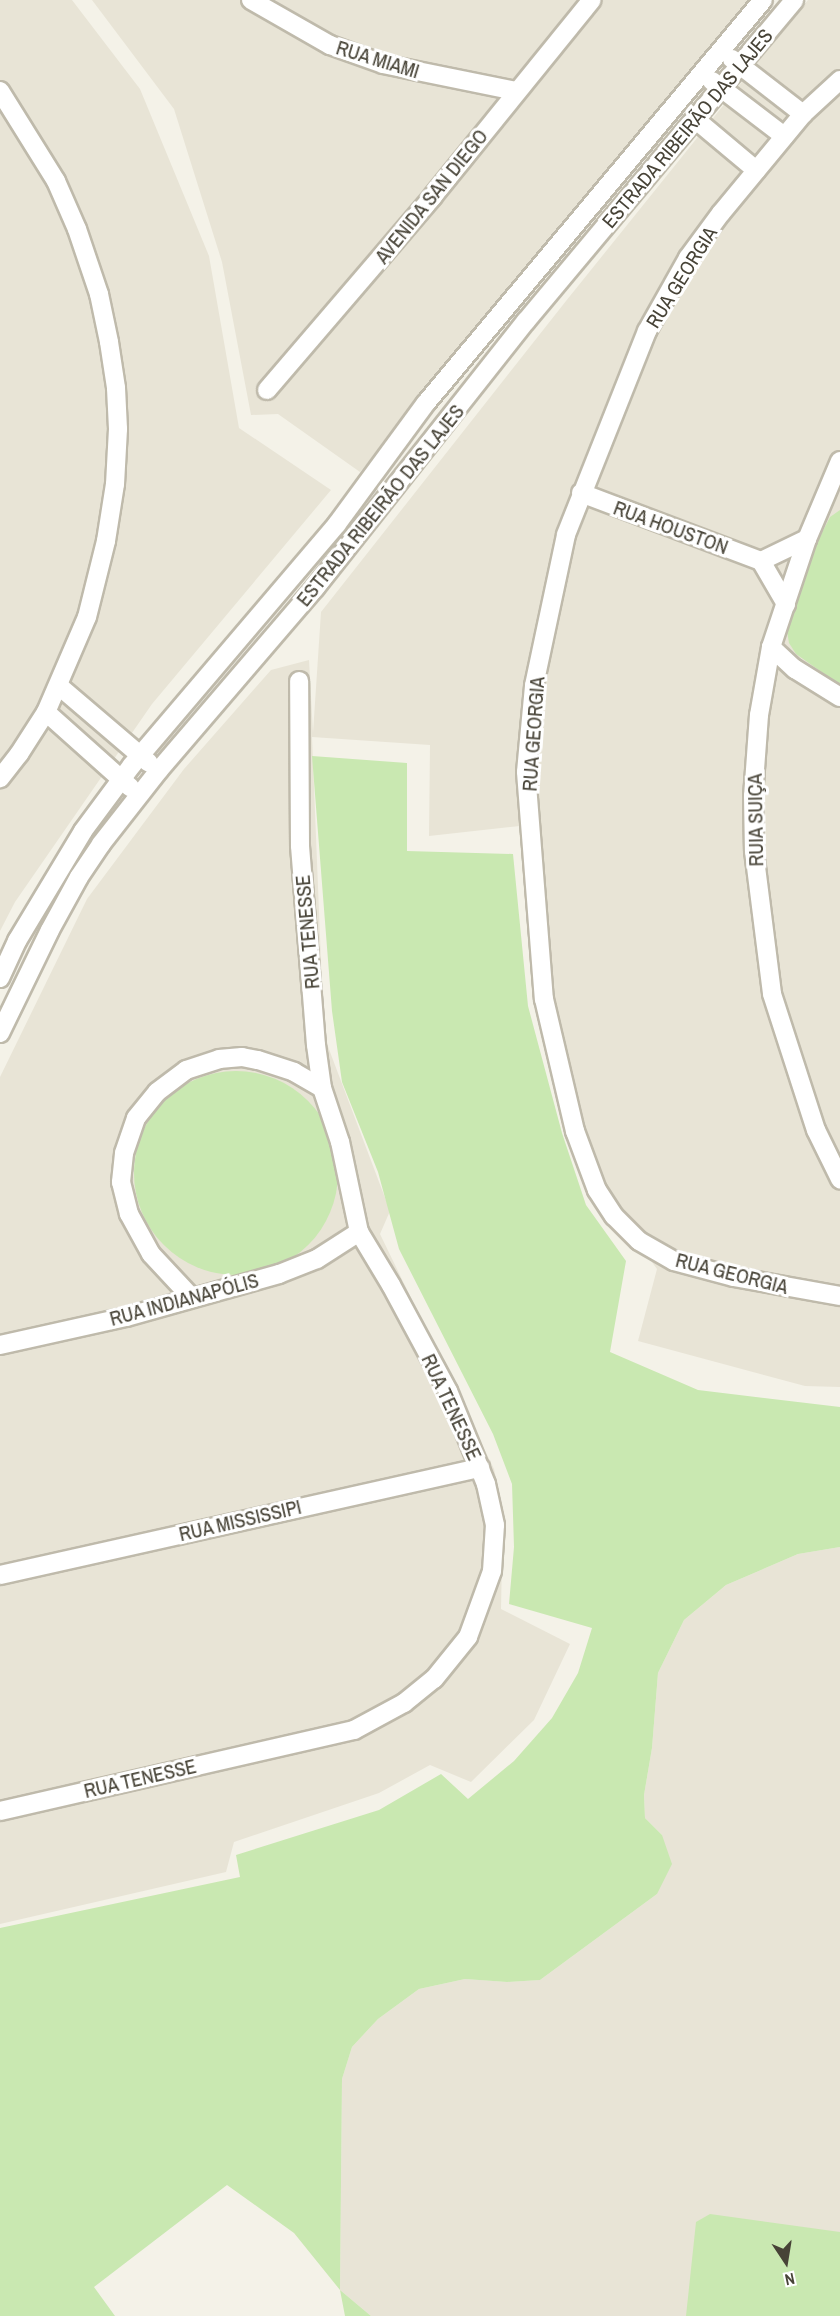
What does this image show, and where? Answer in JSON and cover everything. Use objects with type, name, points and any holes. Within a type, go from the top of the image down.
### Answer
[{"type":"street","name":"RUA MIAMI","points":[[251,0],[330,45],[383,64],[516,91]]},
{"type":"street","name":"AVENIDA SAN DIEGO","points":[[267,390],[433,196],[592,0]]},
{"type":"street","name":"ESTRADA RIBEIRÃO DAS LAJES","points":[[0,978],[17,941],[83,831],[120,780],[337,524],[426,403],[763,0]]},
{"type":"street","name":"ESTRADA RIBEIRÃO DAS LAJES","points":[[0,1033],[79,877],[159,770],[315,588],[526,321],[794,0]]},
{"type":"street","points":[[721,51],[803,114]]},
{"type":"street","points":[[702,74],[784,136]]},
{"type":"street","name":"RUA GEORGIA","points":[[840,80],[803,114],[784,136],[688,258],[647,331],[580,494],[566,535],[534,686],[526,772],[544,999],[575,1131],[597,1190],[614,1216],[639,1241],[674,1261],[734,1277],[840,1296]]},
{"type":"street","points":[[0,91],[6,112],[56,181],[77,229],[99,294],[116,388],[118,429],[115,484],[106,541],[87,617],[46,712],[20,754],[0,778]]},
{"type":"street","points":[[695,119],[756,170]]},
{"type":"street","points":[[664,120],[682,134]]},
{"type":"street","name":"RUIA SUIÇA","points":[[840,461],[807,539],[771,646],[754,754],[754,851],[762,929],[772,994],[796,1075],[816,1130],[840,1179]]},
{"type":"street","name":"RUA HOUSTON","points":[[580,494],[761,561]]},
{"type":"street","points":[[822,505],[840,499]]},
{"type":"street","points":[[786,604],[761,561],[807,539]]},
{"type":"street","points":[[771,646],[795,669],[840,697]]},
{"type":"street","name":"RUA TENESSE","points":[[0,1811],[354,1730],[404,1703],[434,1679],[468,1637],[483,1603],[492,1571],[495,1526],[480,1468],[448,1391],[391,1285],[359,1232],[340,1142],[322,1088],[316,1045],[300,846],[299,681]]},
{"type":"street","points":[[59,686],[159,770]]},
{"type":"street","points":[[46,712],[120,780],[140,795]]},
{"type":"street","points":[[192,1298],[151,1254],[129,1214],[121,1182],[124,1153],[136,1118],[157,1092],[186,1070],[219,1059],[242,1056],[258,1060],[294,1072],[322,1088]]},
{"type":"street","name":"RUA INDIANAPÓLIS","points":[[0,1345],[126,1317],[279,1274],[317,1259],[359,1232]]},
{"type":"street","name":"RUA MISSISSIPI","points":[[0,1575],[480,1468]]},
{"type":"shaded area","points":[[0,0],[72,0],[140,89],[209,256],[239,428],[331,490],[152,704],[15,902],[0,931]]},
{"type":"shaded area","points":[[92,0],[749,0],[360,472],[278,414],[251,415],[222,262],[174,109]]},
{"type":"shaded area","points":[[808,0],[840,0],[840,1387],[805,1386],[638,1341],[657,1269],[580,1164],[528,916],[520,826],[429,836],[430,745],[312,737],[324,1036],[390,1211],[380,1234],[494,1469],[503,1510],[501,1609],[570,1644],[534,1720],[471,1782],[430,1765],[379,1793],[234,1842],[226,1872],[0,1924],[0,1077],[87,899],[184,769],[271,670],[309,660],[313,733],[321,612],[566,301]]},
{"type":"shaded area","points":[[840,1547],[840,2316],[371,2316],[340,2290],[342,2079],[352,2047],[378,2019],[419,1989],[465,1979],[507,1982],[540,1980],[657,1894],[662,1835],[645,1818],[644,1795],[652,1748],[658,1673],[684,1620],[726,1585],[798,1554]]},
{"type":"green space","points":[[840,510],[840,685],[796,654],[789,643],[787,631],[809,558],[830,517]]},
{"type":"green space","points":[[312,756],[407,763],[407,851],[513,854],[528,1006],[562,1133],[586,1205],[626,1261],[610,1352],[698,1390],[840,1407],[840,1547],[798,1554],[726,1585],[684,1620],[658,1673],[652,1748],[644,1795],[645,1818],[662,1835],[672,1864],[657,1894],[540,1980],[507,1982],[465,1979],[419,1989],[378,2019],[352,2047],[342,2079],[340,2290],[294,2233],[227,2185],[94,2287],[115,2316],[0,2316],[0,1928],[240,1877],[236,1855],[379,1810],[441,1774],[468,1799],[514,1761],[552,1718],[578,1673],[592,1628],[509,1604],[514,1547],[512,1484],[493,1434],[399,1249],[378,1172],[342,1082],[332,1011]]},
{"type":"green space","points":[[226,1071],[246,1071],[275,1078],[301,1094],[315,1108],[331,1134],[338,1173],[331,1212],[315,1238],[301,1252],[266,1271],[246,1275],[226,1275],[197,1268],[171,1252],[157,1238],[138,1203],[134,1183],[134,1163],[141,1134],[157,1108],[171,1094],[206,1075]]},
{"type":"green space","points":[[710,2214],[840,2232],[840,2316],[686,2316],[696,2222]]},
{"type":"green space","points":[[340,2290],[371,2316],[345,2316]]}]
